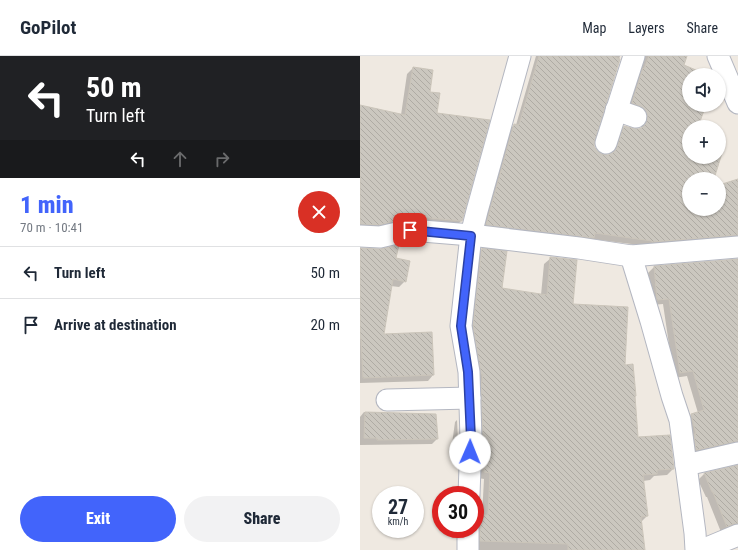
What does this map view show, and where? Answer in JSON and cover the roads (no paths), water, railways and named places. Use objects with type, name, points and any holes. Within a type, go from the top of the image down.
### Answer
[{"type":"street","points":[[469,486],[471,439],[470,398],[468,372],[461,326],[471,236],[520,56]]},
{"type":"street","points":[[606,143],[634,56]]},
{"type":"street","points":[[718,56],[738,103]]},
{"type":"street","points":[[616,110],[636,117]]},
{"type":"street","points":[[360,236],[380,237],[410,230],[579,248],[631,256],[738,247]]},
{"type":"street","points":[[631,256],[680,420],[695,532],[696,550]]},
{"type":"street","points":[[387,400],[470,398]]},
{"type":"street","points":[[686,465],[738,453]]},
{"type":"street","points":[[702,550],[738,535]]},
{"type":"street","points":[[468,538],[468,550]]}]
